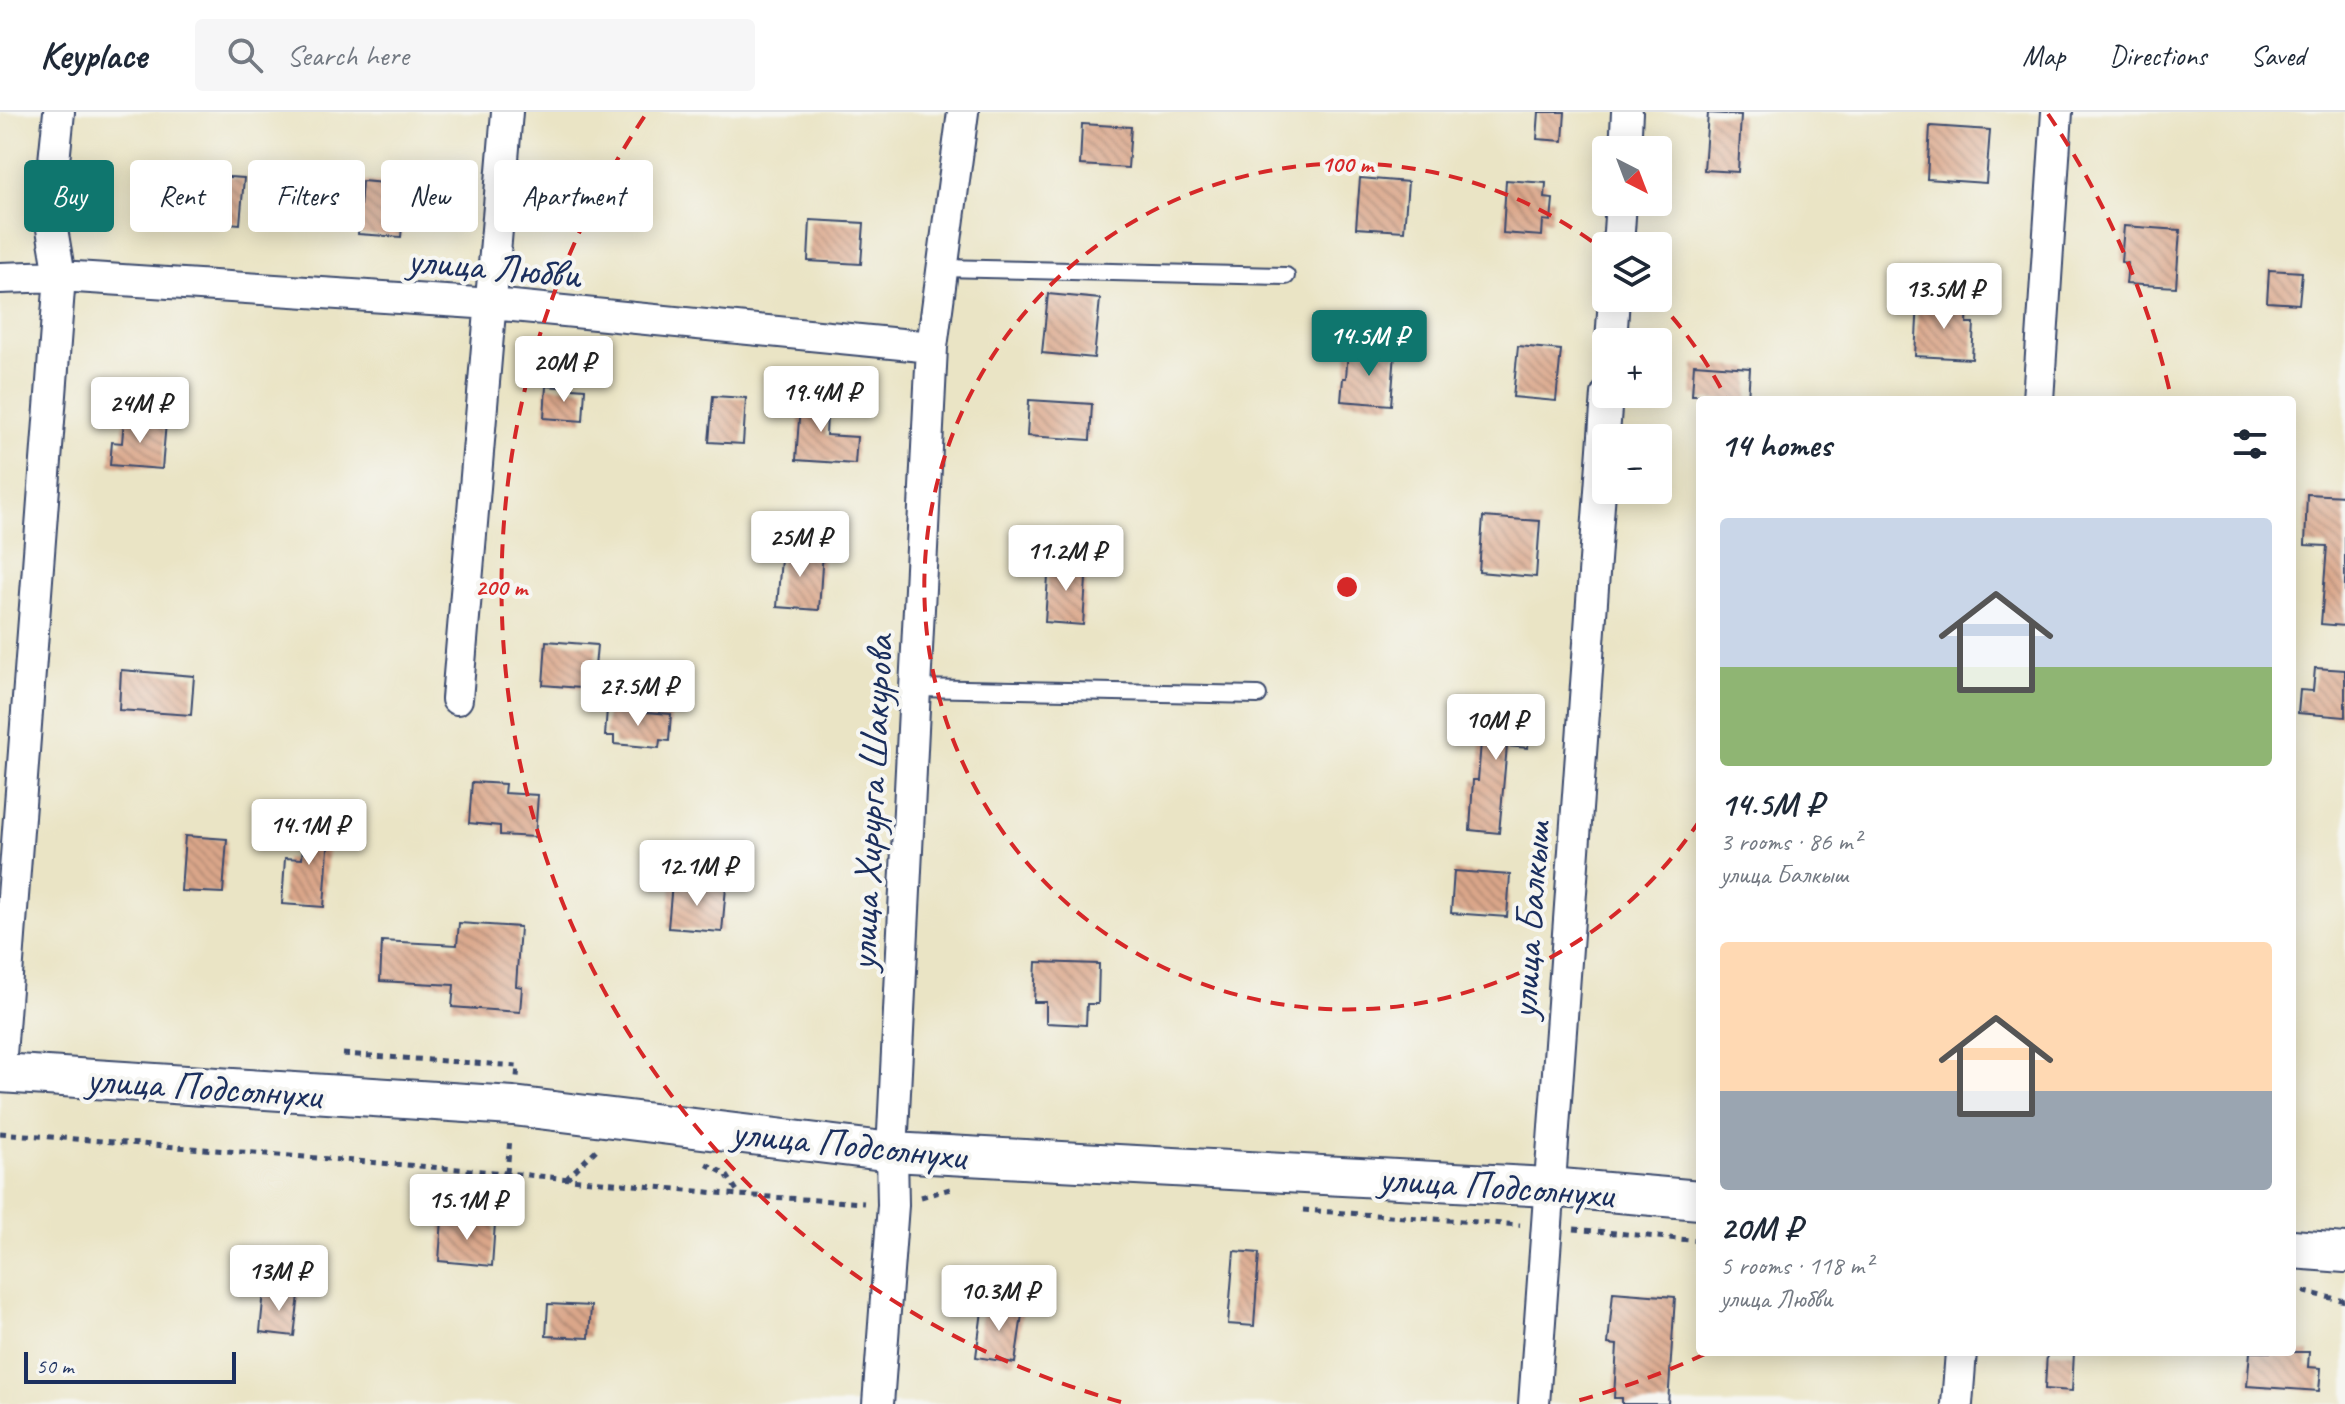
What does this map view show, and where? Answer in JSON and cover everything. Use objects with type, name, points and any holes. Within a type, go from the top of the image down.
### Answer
[{"type":"street","points":[[0,1071],[60,276],[49,211],[59,112]]},
{"type":"street","points":[[457,699],[507,112]]},
{"type":"street","name":"улица Хирурга Шакурова","points":[[878,1404],[893,1205],[892,1152],[932,347],[963,112]]},
{"type":"street","points":[[1626,136],[1627,112]]},
{"type":"street","points":[[2038,396],[2057,112]]},
{"type":"street","name":"улица Любви","points":[[0,278],[60,276],[492,304],[932,347]]},
{"type":"street","name":"улица Балкыш","points":[[1534,1404],[1606,408]]},
{"type":"street","name":"улица Подсолнухи","points":[[0,1071],[513,1106],[892,1152],[1549,1187],[1696,1200]]},
{"type":"street","points":[[2296,1249],[2345,1253]]},
{"type":"street","points":[[1957,1404],[1961,1356]]},
{"type":"lane","points":[[943,268],[1286,276]]},
{"type":"lane","points":[[916,688],[1258,695]]},
{"type":"path","points":[[0,1133],[739,1195],[893,1205],[960,1186]]},
{"type":"path","points":[[566,1179],[599,1146]]},
{"type":"path","points":[[1293,1209],[1696,1241]]},
{"type":"path","points":[[2296,1290],[2345,1301]]},
{"type":"building","points":[[1539,112],[1565,112],[1563,141],[1537,139]]},
{"type":"building","points":[[1708,113],[1741,115],[1738,172],[1704,170]]},
{"type":"building","points":[[1082,124],[1131,127],[1128,168],[1080,165]]},
{"type":"building","points":[[1930,126],[1990,130],[1986,183],[1927,179]]},
{"type":"building","points":[[232,177],[244,178],[240,224],[232,223]]},
{"type":"building","points":[[1360,178],[1408,182],[1404,231],[1356,228]]},
{"type":"building","points":[[1506,180],[1546,183],[1545,198],[1553,199],[1551,221],[1543,220],[1542,236],[1503,233]]},
{"type":"building","points":[[365,181],[381,183],[381,232],[401,232],[401,237],[358,234],[365,232]]},
{"type":"building","points":[[810,220],[864,223],[861,264],[808,261]]},
{"type":"building","points":[[2124,226],[2180,230],[2176,287],[2126,284],[2128,263],[2121,262]]},
{"type":"building","points":[[2269,270],[2302,272],[2299,304],[2267,302]]},
{"type":"building","points":[[1048,294],[1100,299],[1094,358],[1042,353]]},
{"type":"building","points":[[1918,301],[1968,304],[1967,323],[1974,323],[1972,359],[1915,356]]},
{"type":"building","points":[[1518,346],[1561,350],[1556,401],[1513,397]]},
{"type":"building","points":[[1348,350],[1395,353],[1391,405],[1341,401]]},
{"type":"building","points":[[1694,364],[1750,368],[1748,396],[1692,395]]},
{"type":"building","points":[[546,386],[585,389],[583,421],[544,418]]},
{"type":"building","points":[[801,392],[828,394],[826,435],[857,437],[855,464],[796,460]]},
{"type":"building","points":[[713,396],[746,398],[743,444],[709,442]]},
{"type":"building","points":[[1029,400],[1092,404],[1090,440],[1027,436]]},
{"type":"building","points":[[124,419],[166,422],[162,469],[110,465],[112,442],[122,443]]},
{"type":"building","points":[[2307,494],[2345,496],[2345,626],[2321,624],[2327,546],[2305,545]]},
{"type":"building","points":[[1483,517],[1540,521],[1536,577],[1479,572]]},
{"type":"building","points":[[782,547],[823,551],[819,610],[777,607]]},
{"type":"building","points":[[1049,561],[1087,564],[1083,625],[1045,622]]},
{"type":"building","points":[[546,641],[597,645],[593,689],[543,685]]},
{"type":"building","points":[[2315,668],[2345,670],[2345,717],[2298,713],[2300,690],[2313,691]]},
{"type":"building","points":[[121,670],[194,676],[191,715],[119,710]]},
{"type":"building","points":[[1484,704],[1530,707],[1528,748],[1507,746],[1499,833],[1470,830],[1473,780],[1478,780]]},
{"type":"building","points":[[607,709],[671,714],[669,741],[660,740],[659,748],[614,744],[614,736],[605,736]]},
{"type":"building","points":[[472,782],[505,784],[504,793],[538,795],[535,837],[500,835],[500,826],[469,823]]},
{"type":"building","points":[[305,817],[330,819],[324,907],[282,904],[285,858],[302,859]]},
{"type":"building","points":[[185,836],[227,839],[223,893],[181,891]]},
{"type":"building","points":[[1454,871],[1510,875],[1507,917],[1451,913]]},
{"type":"building","points":[[672,883],[726,887],[722,932],[668,928]]},
{"type":"building","points":[[459,923],[520,927],[516,986],[522,987],[520,1012],[452,1007],[454,985],[380,981],[382,941],[457,945]]},
{"type":"building","points":[[1036,962],[1099,964],[1098,1004],[1087,1004],[1086,1025],[1046,1023],[1046,1002],[1034,1002]]},
{"type":"building","points":[[442,1219],[495,1223],[492,1266],[439,1261]]},
{"type":"building","points":[[1234,1251],[1259,1253],[1254,1326],[1228,1324]]},
{"type":"building","points":[[264,1291],[299,1295],[294,1336],[260,1332]]},
{"type":"building","points":[[1613,1292],[1675,1297],[1668,1404],[1622,1404],[1622,1398],[1614,1398],[1617,1345],[1608,1344]]},
{"type":"building","points":[[983,1303],[1023,1308],[1015,1363],[976,1357]]},
{"type":"building","points":[[548,1304],[591,1306],[589,1338],[546,1336]]},
{"type":"building","points":[[2296,1352],[2309,1352],[2308,1367],[2321,1368],[2319,1391],[2247,1386],[2250,1356],[2296,1356]]},
{"type":"building","points":[[2047,1356],[2074,1356],[2072,1391],[2045,1389]]}]
